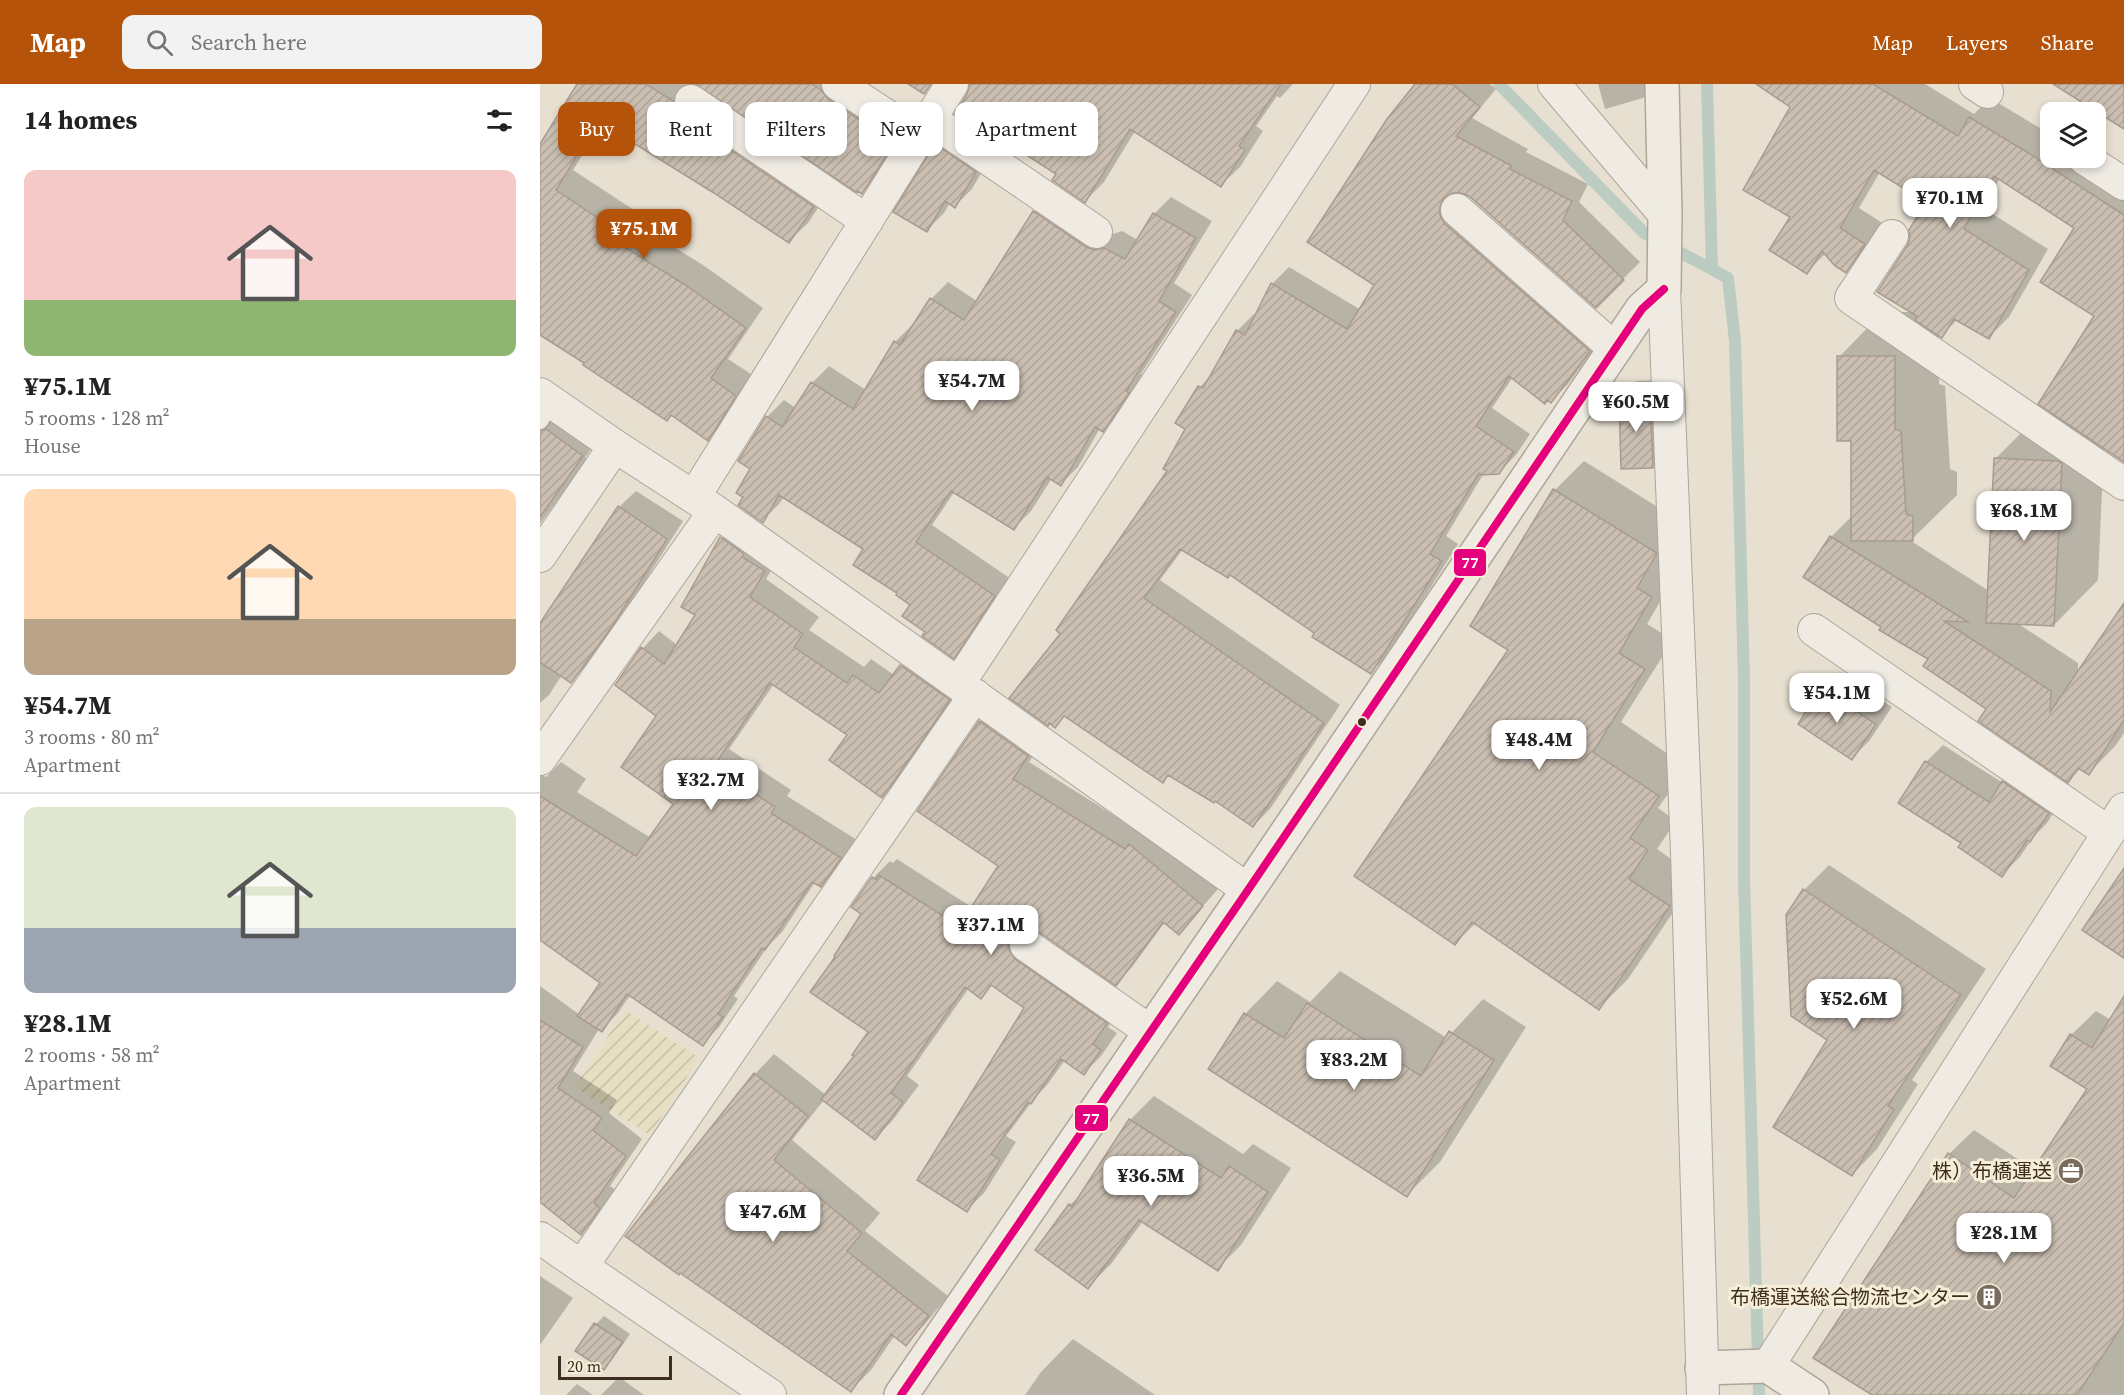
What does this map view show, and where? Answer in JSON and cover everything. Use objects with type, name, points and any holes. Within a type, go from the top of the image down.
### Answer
[{"type":"street","points":[[838,84],[874,102]]},
{"type":"street","points":[[941,102],[952,84]]},
{"type":"street","points":[[582,1266],[967,689],[1354,84]]},
{"type":"street","points":[[1554,84],[1665,215]]},
{"type":"street","points":[[1662,84],[1664,289],[1687,864],[1702,1382],[1768,1366],[2116,821],[1814,630]]},
{"type":"street","points":[[691,101],[867,221]]},
{"type":"street","points":[[943,139],[1096,232]]},
{"type":"street","points":[[540,759],[704,504],[867,221],[908,156]]},
{"type":"street","points":[[2099,168],[2124,184]]},
{"type":"street","points":[[1457,210],[1615,349]]},
{"type":"street","points":[[1892,236],[1851,298],[2124,484]]},
{"type":"street","points":[[901,1395],[1248,890],[1642,309],[1664,289]]},
{"type":"street","points":[[544,406],[615,447],[704,504],[1248,890]]},
{"type":"street","points":[[540,556],[615,447]]},
{"type":"street","points":[[1026,945],[1151,1032]]},
{"type":"street","points":[[540,1238],[770,1395]]},
{"type":"street","points":[[1768,1366],[1812,1395]]},
{"type":"shaded area","points":[[625,1010],[699,1058],[650,1135],[575,1087]]},
{"type":"building","points":[[577,84],[646,84],[673,102],[647,102],[647,151],[635,144],[635,102],[566,102]]},
{"type":"building","points":[[695,84],[812,84],[832,102],[745,102],[745,118],[733,109],[733,102],[722,102]]},
{"type":"building","points":[[908,84],[931,84],[924,94]]},
{"type":"building","points":[[970,84],[1281,84],[1239,146],[1245,150],[1221,187],[1130,129],[1085,203],[1052,180],[1056,174],[1028,156],[1098,156],[1098,102],[962,102]]},
{"type":"building","points":[[1415,84],[1452,84],[1480,107],[1456,136],[1512,166],[1510,169],[1572,201],[1563,220],[1624,280],[1596,308],[1469,196],[1452,193],[1443,199],[1440,215],[1445,224],[1590,351],[1551,403],[1547,400],[1545,404],[1509,376],[1476,426],[1514,452],[1499,474],[1482,475],[1479,473],[1430,554],[1442,561],[1371,674],[1312,637],[1314,633],[1230,575],[1228,578],[1180,549],[1144,598],[1324,723],[1253,827],[1215,801],[1214,803],[1168,775],[1163,783],[1064,716],[1055,728],[1049,723],[1048,726],[1009,698],[1060,634],[1056,630],[1167,471],[1163,469],[1185,429],[1175,423],[1198,386],[1203,388],[1236,330],[1245,335],[1271,283],[1347,329],[1374,285],[1307,242],[1387,119]]},
{"type":"building","points":[[1756,84],[1873,84],[1958,136],[1969,117],[2040,160],[2040,168],[2052,168],[2124,215],[2124,462],[2038,404],[2094,316],[2040,282],[2074,228],[1994,176],[1964,229],[2029,270],[1989,339],[1954,319],[1942,338],[1915,320],[1917,316],[1877,292],[1907,246],[1910,238],[1909,230],[1926,202],[1874,170],[1840,228],[1865,244],[1846,273],[1835,266],[1822,251],[1807,274],[1769,250],[1790,217],[1743,190],[1790,107]]},
{"type":"building","points":[[2053,84],[2124,84],[2124,129],[2106,118],[2106,102],[2081,102]]},
{"type":"building","points":[[847,112],[859,120],[859,156],[886,156],[862,194],[802,156],[847,156]]},
{"type":"building","points":[[558,115],[558,156],[577,156],[556,190],[619,232],[613,240],[684,284],[746,328],[711,378],[736,396],[708,441],[671,415],[667,421],[540,335],[540,144]]},
{"type":"building","points":[[943,149],[976,172],[955,208],[945,201],[927,232],[893,212],[928,156],[943,156]]},
{"type":"building","points":[[733,152],[814,207],[789,243],[654,156],[733,156]]},
{"type":"building","points":[[1033,211],[1086,247],[1095,250],[1104,248],[1125,259],[1153,213],[1196,238],[1159,301],[1176,312],[1126,391],[1129,393],[1103,432],[1095,427],[1061,486],[1047,477],[1014,530],[951,491],[916,542],[995,596],[954,659],[922,636],[925,632],[902,616],[910,605],[896,595],[897,593],[853,565],[863,549],[779,495],[763,523],[738,505],[743,497],[736,493],[750,469],[738,461],[766,416],[782,427],[811,382],[853,409],[894,341],[900,345],[930,298],[964,320]]},
{"type":"building","points":[[1837,356],[1895,356],[1895,429],[1901,431],[1906,514],[1913,516],[1913,541],[1851,541],[1851,441],[1837,441]]},
{"type":"building","points":[[1650,396],[1653,468],[1621,469],[1619,397]]},
{"type":"building","points":[[546,429],[583,456],[540,517],[540,431]]},
{"type":"building","points":[[1994,458],[2062,463],[2054,626],[1986,623]]},
{"type":"building","points":[[1553,489],[1657,553],[1637,588],[1652,597],[1619,653],[1645,669],[1593,752],[1659,796],[1630,838],[1648,850],[1629,879],[1670,906],[1599,1010],[1472,922],[1455,945],[1354,876],[1508,650],[1470,626]]},
{"type":"building","points":[[618,506],[667,539],[613,625],[571,683],[540,662],[540,623]]},
{"type":"building","points":[[1830,536],[1968,622],[1944,621],[2051,691],[2050,712],[2124,603],[2124,720],[2089,775],[2078,768],[2068,783],[1978,721],[1986,709],[1923,666],[1928,659],[1879,630],[1881,627],[1803,577]]},
{"type":"building","points":[[720,537],[744,554],[742,557],[765,571],[750,597],[803,634],[794,647],[847,683],[853,675],[879,693],[900,665],[950,700],[882,798],[829,760],[847,735],[770,683],[714,766],[775,807],[771,813],[841,858],[821,887],[812,882],[765,950],[762,948],[718,1014],[723,1017],[703,1046],[627,994],[602,1032],[577,1016],[600,983],[540,940],[540,796],[636,856],[673,804],[621,767],[656,716],[615,685],[641,647],[664,664],[695,615],[681,607]]},
{"type":"building","points":[[1821,688],[1876,724],[1852,760],[1798,724]]},
{"type":"building","points":[[979,721],[1028,756],[1013,779],[1125,849],[1129,844],[1203,906],[1179,935],[1163,922],[1116,986],[1036,930],[1027,927],[1012,934],[1008,944],[1015,959],[1107,1023],[1093,1044],[1101,1050],[1084,1075],[1061,1059],[1031,1104],[1028,1102],[991,1154],[1000,1160],[967,1212],[917,1180],[1024,1008],[991,985],[981,999],[965,987],[891,1093],[903,1102],[875,1140],[821,1099],[854,1056],[852,1055],[868,1032],[810,992],[861,914],[851,907],[872,877],[876,880],[879,875],[959,926],[998,866],[917,811]]},
{"type":"building","points":[[1925,761],[1989,802],[2002,781],[2049,813],[2030,842],[2027,840],[2002,877],[1958,847],[1961,843],[1898,803]]},
{"type":"building","points":[[2124,868],[2124,958],[2082,930]]},
{"type":"building","points":[[1803,889],[1961,995],[1888,1106],[1894,1109],[1852,1176],[1773,1127],[1827,1040],[1791,1016],[1786,915]]},
{"type":"building","name":"布橋運送総合物流センター","points":[[2124,996],[2124,1323],[2077,1395],[1872,1395],[1813,1358],[1948,1153],[2014,1198],[2087,1089],[2050,1066],[2070,1034],[2092,1048]]},
{"type":"building","points":[[1307,1003],[1421,1076],[1449,1031],[1494,1060],[1407,1197],[1208,1069],[1244,1013],[1284,1038]]},
{"type":"building","points":[[540,1020],[583,1047],[558,1088],[602,1118],[593,1130],[626,1156],[594,1203],[600,1208],[581,1235],[540,1202]]},
{"type":"building","points":[[754,1073],[808,1116],[774,1160],[862,1233],[847,1251],[929,1316],[906,1346],[891,1334],[851,1392],[625,1236]]},
{"type":"building","points":[[1129,1119],[1221,1178],[1229,1166],[1268,1192],[1218,1271],[1139,1220],[1088,1289],[1035,1250],[1069,1204],[1072,1207]]},
{"type":"building","points":[[594,1323],[623,1342],[604,1370],[575,1351]]},
{"type":"waterway","points":[[1499,84],[1644,233],[1728,278],[1735,341],[1744,682],[1744,878],[1759,1395]]},
{"type":"waterway","points":[[1707,84],[1712,269]]},
{"type":"transit line","name":"77","points":[[901,1395],[1248,890],[1642,309],[1664,289]]},
{"type":"place","name":"株）布橋運送","points":[[2071,1171]]},
{"type":"place","name":"布橋運送総合物流センター","points":[[1989,1297]]}]
